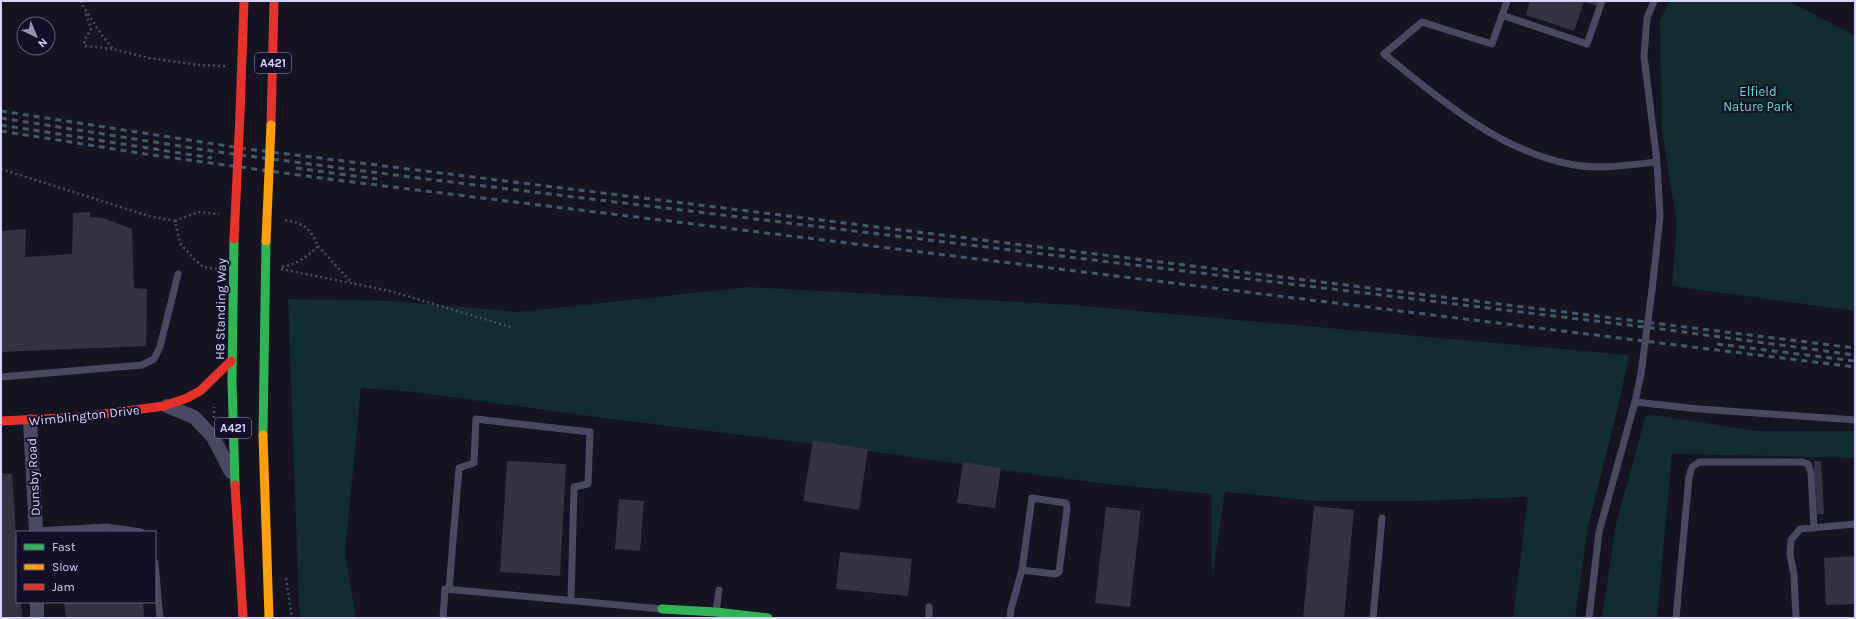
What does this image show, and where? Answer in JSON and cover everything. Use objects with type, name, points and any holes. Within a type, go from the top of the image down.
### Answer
[{"type":"main road","name":"H8 Standing Way","points":[[243,618],[236,543],[231,361],[234,239],[244,1]]},
{"type":"main road","name":"A421","points":[[269,618],[264,534],[262,363],[274,1]]},
{"type":"main road","name":"Wimblington Drive","points":[[1,421],[30,421],[107,415],[167,406],[196,393],[214,379],[231,361]]},
{"type":"main road","points":[[662,609],[716,612],[732,616],[768,618]]},
{"type":"street","points":[[167,406],[194,417],[213,436],[235,482]]},
{"type":"street","name":"Dunsby Road","points":[[30,421],[36,531]]},
{"type":"street","points":[[36,603],[37,618]]},
{"type":"lane","points":[[1507,1],[1492,44],[1422,22],[1384,54],[1478,127],[1510,144],[1536,155],[1570,164],[1608,167],[1657,162]]},
{"type":"lane","points":[[1502,15],[1588,44],[1602,1]]},
{"type":"lane","points":[[1589,618],[1599,532],[1635,402],[1648,333],[1660,217],[1657,162],[1644,56],[1647,18],[1654,1]]},
{"type":"lane","points":[[1,377],[142,365],[154,359],[160,347],[178,274]]},
{"type":"lane","points":[[1635,402],[1699,409],[1855,420]]},
{"type":"lane","points":[[449,589],[459,468],[474,463],[476,419],[590,432],[588,484],[574,487],[570,600]]},
{"type":"lane","points":[[1676,618],[1689,477],[1692,467],[1699,462],[1802,462],[1808,464],[1811,473],[1814,527]]},
{"type":"lane","points":[[1010,618],[1011,609],[1022,570],[1032,498],[1066,503],[1067,509],[1059,572],[1055,574],[1022,570]]},
{"type":"lane","points":[[1373,618],[1382,518]]},
{"type":"lane","points":[[1796,618],[1794,575],[1790,554],[1791,540],[1800,529],[1855,524]]},
{"type":"lane","points":[[36,531],[106,527],[134,531]]},
{"type":"lane","points":[[156,574],[160,618]]},
{"type":"lane","points":[[443,618],[445,589],[662,609]]},
{"type":"lane","points":[[716,612],[719,590]]},
{"type":"lane","points":[[929,607],[929,618]]},
{"type":"path","points":[[80,1],[113,49]]},
{"type":"path","points":[[86,11],[90,29],[84,41],[85,46],[113,49],[150,58],[199,65],[228,66]]},
{"type":"path","points":[[1,169],[149,216],[174,221],[198,212],[214,213]]},
{"type":"path","points":[[281,220],[305,226],[313,235],[318,246],[352,284]]},
{"type":"path","points":[[174,221],[180,243],[193,258],[203,267],[218,269]]},
{"type":"path","points":[[318,246],[306,258],[293,265],[275,268],[390,291],[511,327]]},
{"type":"green space","name":"Elfield Nature Park","points":[[1670,1],[1789,1],[1855,36],[1855,311],[1672,286],[1677,224],[1662,132],[1660,20]]},
{"type":"green space","points":[[747,287],[1073,305],[1629,355],[1619,403],[1588,527],[1575,618],[1513,618],[1528,497],[1414,501],[1317,501],[1225,492],[1212,578],[1211,494],[1115,485],[848,448],[603,418],[415,392],[361,388],[345,553],[356,618],[301,618],[299,607],[288,299],[393,301],[519,312]]},
{"type":"green space","points":[[1646,415],[1755,431],[1855,431],[1855,458],[1672,454],[1657,618],[1602,618],[1616,524]]},
{"type":"building","points":[[1530,1],[1599,1],[1597,6],[1584,2],[1574,31],[1526,15]]},
{"type":"building","points":[[90,212],[90,217],[103,218],[132,229],[134,288],[147,289],[146,346],[1,352],[1,231],[26,229],[25,257],[72,254],[73,213]]},
{"type":"building","points":[[813,440],[868,449],[859,510],[803,501]]},
{"type":"building","points":[[507,461],[566,464],[560,576],[500,572]]},
{"type":"building","points":[[1814,461],[1821,461],[1824,514],[1817,514]]},
{"type":"building","points":[[963,462],[1001,468],[995,508],[957,503]]},
{"type":"building","points":[[1,473],[12,474],[16,532],[16,603],[21,603],[22,617],[1,618]]},
{"type":"building","points":[[619,499],[644,501],[640,551],[615,549]]},
{"type":"building","points":[[1314,506],[1354,510],[1344,618],[1303,618]]},
{"type":"building","points":[[1106,507],[1141,511],[1130,607],[1095,603]]},
{"type":"building","points":[[840,552],[912,559],[908,596],[836,589]]},
{"type":"building","points":[[1855,556],[1855,604],[1826,605],[1824,558]]},
{"type":"building","points":[[64,603],[143,603],[144,618],[66,618]]},
{"type":"railway","points":[[1,111],[247,149],[1855,348]]},
{"type":"railway","points":[[1,118],[218,152],[410,177],[1661,329],[1855,355]]},
{"type":"railway","points":[[1,125],[212,158]]},
{"type":"railway","points":[[1,131],[152,155],[328,179],[1855,367]]},
{"type":"railway","points":[[296,168],[377,179]]},
{"type":"railway","points":[[1717,344],[1855,361]]},
{"type":"traffic: fast","points":[[234,239],[232,381],[235,485]]},
{"type":"traffic: fast","points":[[263,435],[266,241]]},
{"type":"traffic: fast","points":[[662,609],[716,612],[768,618]]},
{"type":"traffic: slow","points":[[266,241],[271,125]]},
{"type":"traffic: slow","points":[[263,435],[269,618]]},
{"type":"traffic: jam","points":[[240,114],[244,1]]},
{"type":"traffic: jam","points":[[271,125],[274,1]]},
{"type":"traffic: jam","points":[[234,239],[240,114]]},
{"type":"traffic: jam","points":[[1,421],[82,417],[164,406],[187,398],[200,391],[231,361]]},
{"type":"traffic: jam","points":[[235,485],[243,618]]}]
